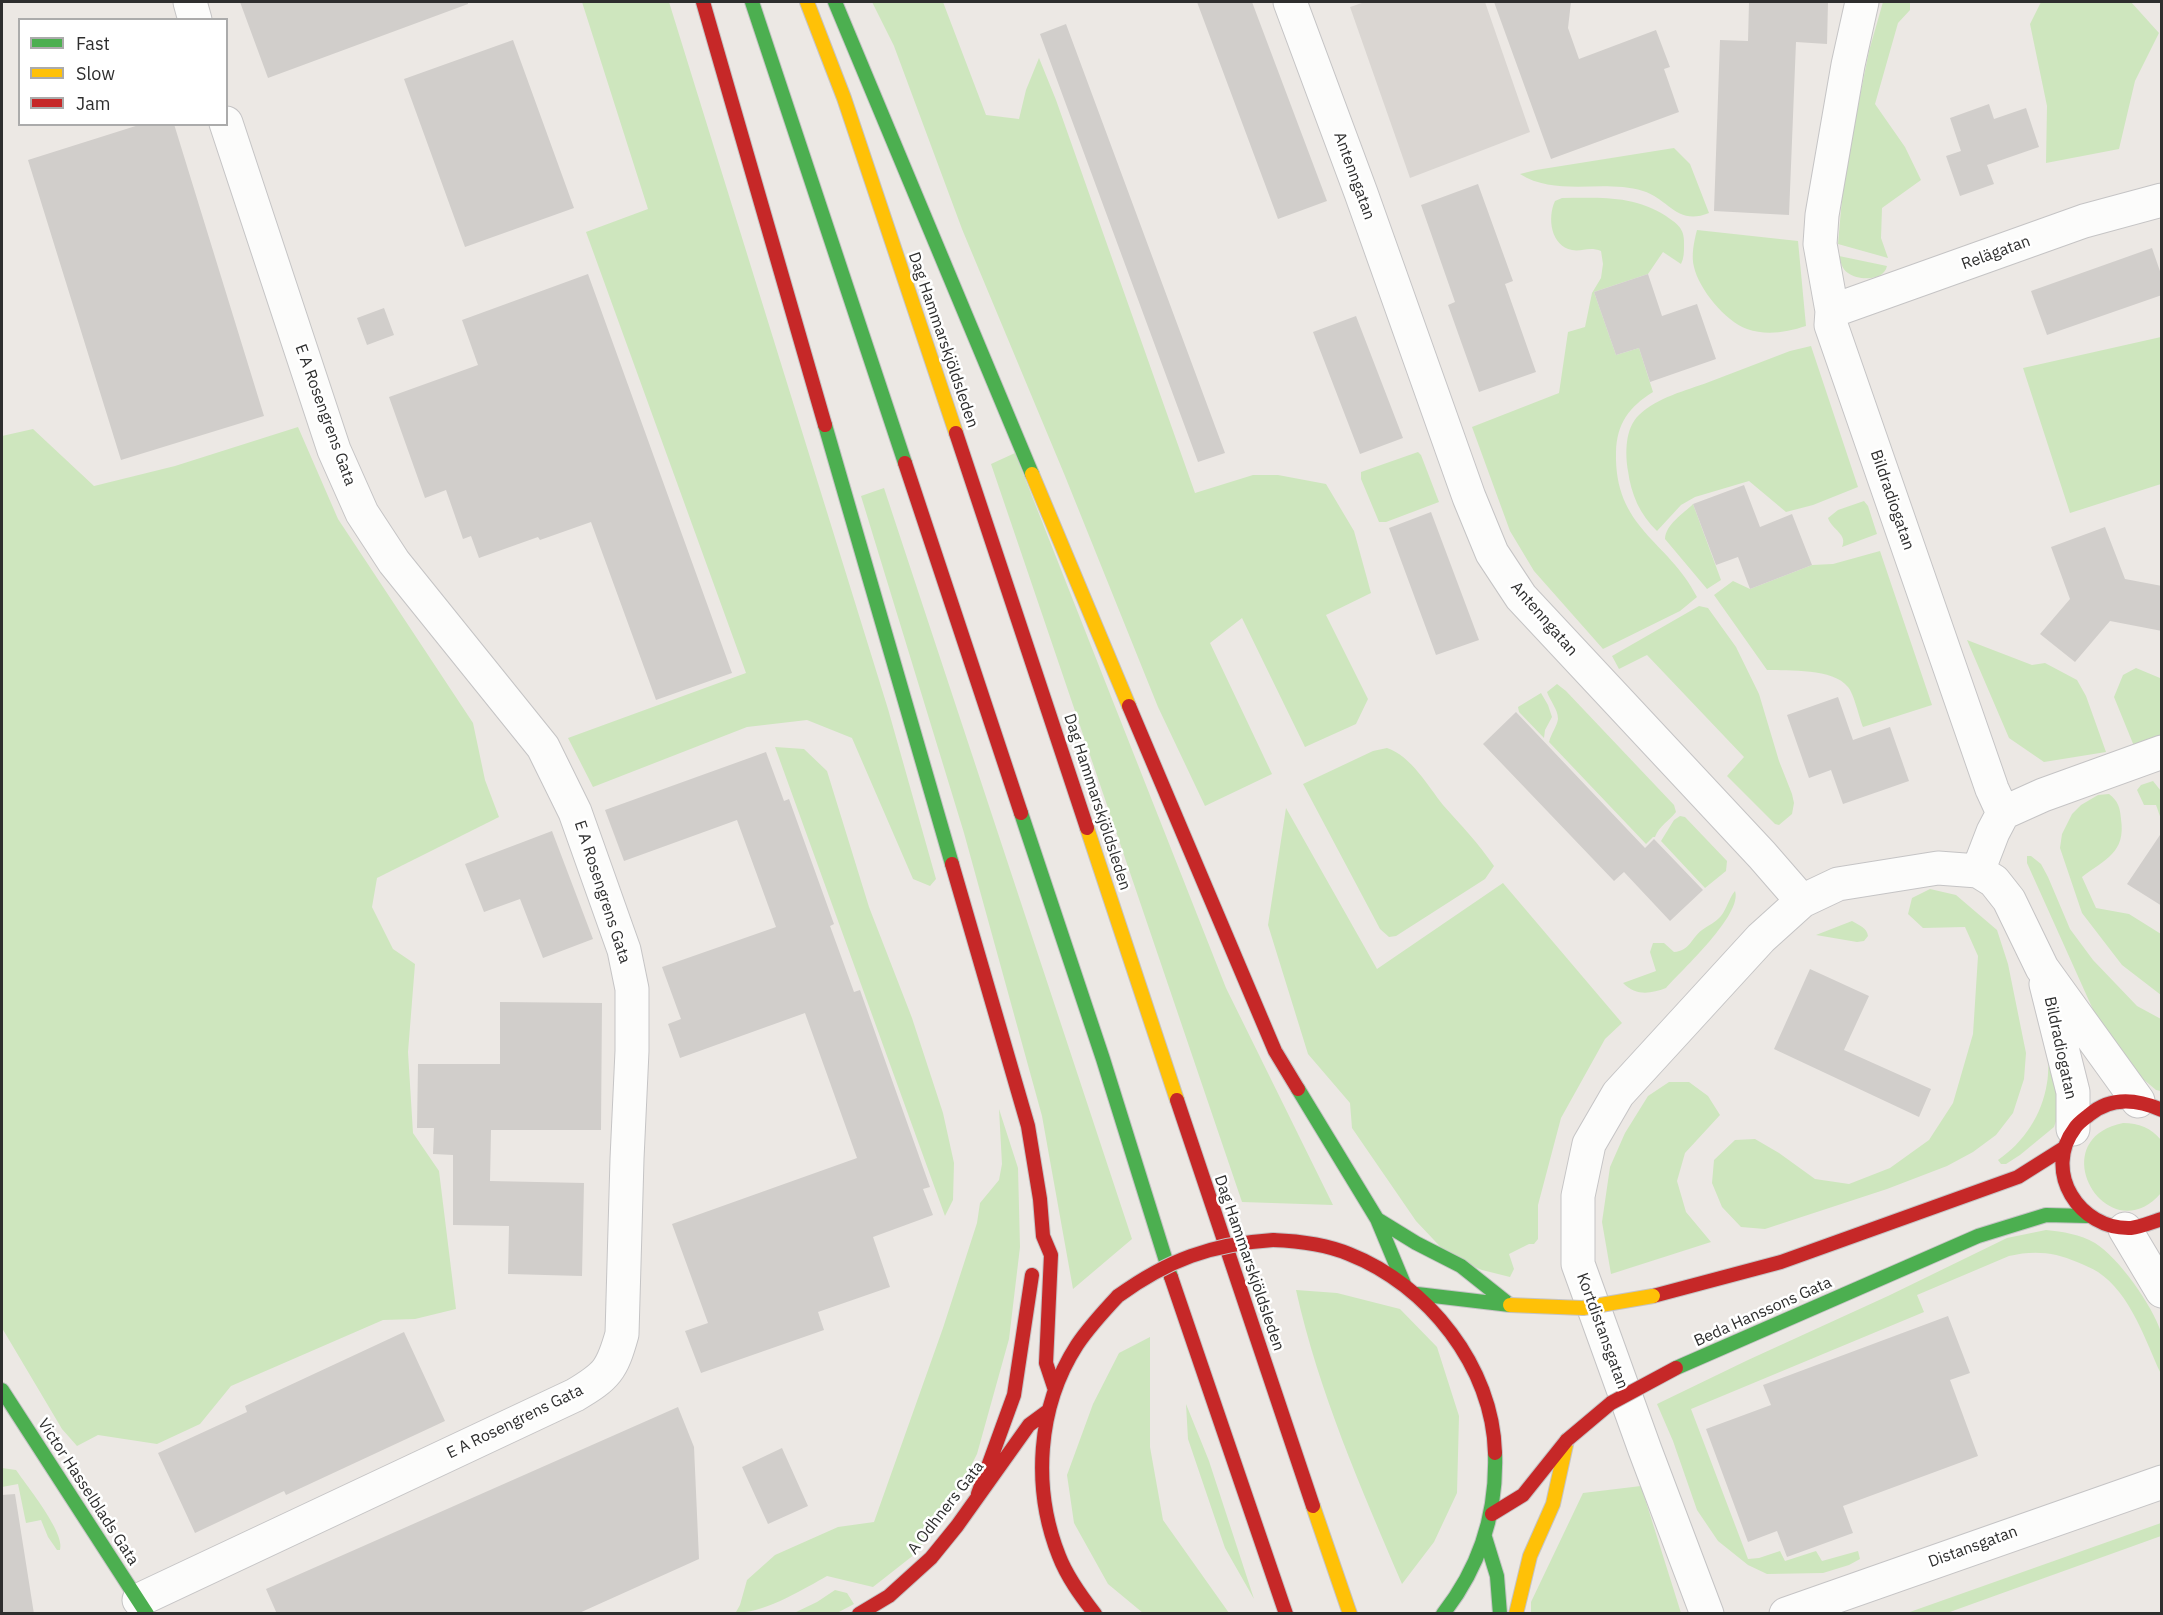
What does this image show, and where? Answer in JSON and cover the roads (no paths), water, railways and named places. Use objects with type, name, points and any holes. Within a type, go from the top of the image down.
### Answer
[{"type":"main road","points":[[703,2],[1028,1126],[1043,1236],[1051,1256],[1047,1362],[1054,1390]]},
{"type":"main road","points":[[752,2],[1103,1059],[1154,1227],[1286,1614]]},
{"type":"main road","name":"Dag Hammarskjöldsleden","points":[[807,2],[855,132],[1066,760],[1212,1208],[1350,1614]]},
{"type":"main road","points":[[834,2],[1275,1052],[1377,1219],[1404,1284]]},
{"type":"main road","points":[[1417,1294],[1510,1305],[1583,1308],[1653,1296],[1781,1262],[2019,1177],[2068,1138],[2085,1116],[2104,1104],[2121,1100],[2155,1107]]},
{"type":"main road","points":[[2068,1138],[2062,1163],[2067,1189],[2075,1204],[2087,1216]]},
{"type":"main road","name":"Beda Hanssons Gata","points":[[1492,1514],[1523,1495],[1567,1440],[1611,1403],[1676,1368],[1978,1236],[2046,1215],[2087,1216],[2101,1224],[2125,1229],[2146,1226],[2162,1219]]},
{"type":"main road","points":[[1377,1219],[1416,1243],[1461,1266],[1510,1305]]},
{"type":"main road","points":[[978,1494],[1014,1395],[1034,1256],[1043,1236]]},
{"type":"main road","points":[[1095,1614],[1070,1578],[1054,1543],[1044,1506],[1041,1468],[1048,1411],[1054,1390],[1066,1364],[1098,1317],[1118,1296],[1140,1279],[1190,1253],[1235,1242],[1273,1239],[1300,1241],[1346,1253],[1380,1268],[1417,1294],[1439,1315],[1473,1365],[1492,1423],[1496,1453],[1496,1483],[1492,1514],[1485,1537],[1469,1575],[1443,1614]]},
{"type":"main road","name":"Victor Hasselblads Gata","points":[[5,1401],[143,1607]]},
{"type":"main road","name":"A Odhners Gata","points":[[859,1614],[889,1596],[931,1558],[957,1526],[1029,1425],[1048,1411]]},
{"type":"main road","points":[[1516,1614],[1530,1556],[1553,1504],[1567,1440]]},
{"type":"main road","points":[[1485,1537],[1497,1576],[1500,1614]]},
{"type":"street","points":[[190,2],[194,18]]},
{"type":"street","name":"Antenngatan","points":[[1290,2],[1361,193],[1441,420],[1492,553],[1521,597],[1762,855],[1802,901]]},
{"type":"street","name":"Bildradiogatan","points":[[1862,2],[1848,64],[1822,215],[1820,244],[1832,311],[1831,325],[1992,789],[2003,813]]},
{"type":"street","name":"E A Rosengrens Gata","points":[[143,1607],[575,1395],[600,1380],[615,1359],[622,1334],[632,1051],[632,989],[624,950],[575,812],[543,747],[394,562],[362,513],[334,450],[227,126]]},
{"type":"street","name":"Relägatan","points":[[1832,311],[2084,221],[2162,200]]},
{"type":"street","points":[[1802,901],[1838,884],[1878,877],[1938,868],[1978,871],[2003,813],[2043,795],[2162,752]]},
{"type":"street","name":"Bildradiogatan","points":[[1978,871],[1994,881],[2010,900],[2042,968],[2073,1092],[2068,1138]]},
{"type":"street","name":"Kortdistansgatan","points":[[1707,1614],[1578,1264],[1578,1196],[1589,1143],[1618,1094],[1761,938],[1802,901]]},
{"type":"street","name":"Bildradiogatan","points":[[2042,968],[2155,1107]]},
{"type":"street","points":[[2125,1229],[2162,1291]]},
{"type":"street","name":"Distansgatan","points":[[1785,1614],[2162,1482]]}]
